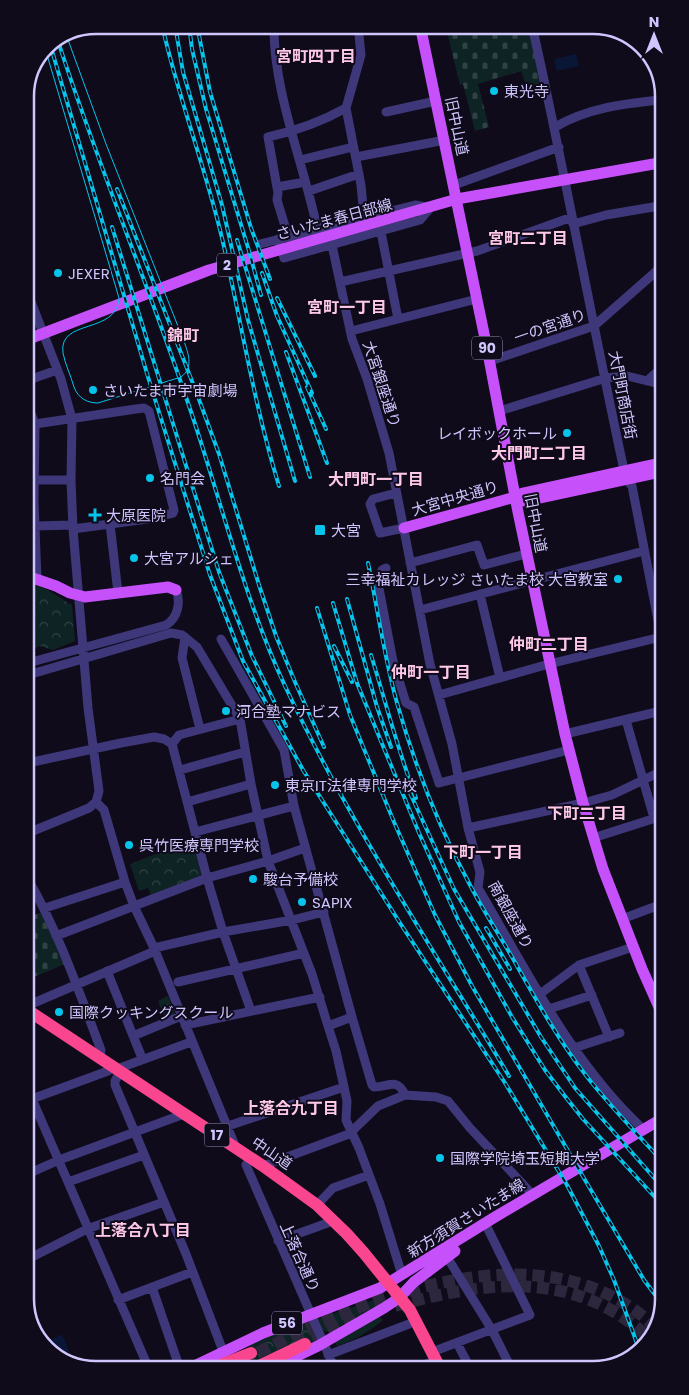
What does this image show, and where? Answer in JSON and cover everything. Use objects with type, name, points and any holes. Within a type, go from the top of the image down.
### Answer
[{"type":"highway","name":"中山道","points":[[34,1014],[263,1166],[317,1205],[364,1253],[410,1310],[429,1361]]},
{"type":"highway","name":"中山道","points":[[399,1298],[409,1324],[429,1361]]},
{"type":"highway","points":[[270,1361],[305,1344]]},
{"type":"highway","points":[[230,1361],[251,1353]]},
{"type":"main road","name":"旧中山道","points":[[422,34],[490,361],[526,554],[565,734],[593,838],[622,919],[655,998]]},
{"type":"main road","name":"さいたま春日部線","points":[[34,337],[209,270],[332,240],[457,200],[655,164]]},
{"type":"main road","name":"大宮中央通り","points":[[404,528],[515,497],[523,493],[625,474],[655,465]]},
{"type":"main road","name":"大宮中央通り","points":[[625,474],[655,472]]},
{"type":"main road","points":[[34,578],[82,596],[168,587],[176,590]]},
{"type":"main road","name":"新方須賀さいたま線","points":[[399,1298],[414,1282],[487,1226],[533,1195],[655,1123]]},
{"type":"main road","name":"新方須賀さいたま線","points":[[389,1284],[655,1130]]},
{"type":"main road","name":"56","points":[[204,1361],[263,1333],[389,1284]]},
{"type":"main road","name":"56","points":[[287,1361],[324,1343],[399,1298]]},
{"type":"street","name":"大宮銀座通り","points":[[274,34],[275,58],[292,132],[315,219],[320,229],[332,240],[350,331],[386,441],[404,528]]},
{"type":"street","points":[[359,34],[361,55],[346,108],[359,174],[364,217]]},
{"type":"street","name":"大門町商店街","points":[[534,34],[555,127],[572,221],[625,474],[632,486],[655,605]]},
{"type":"street","points":[[555,127],[574,116],[589,111],[622,104],[655,100]]},
{"type":"street","points":[[386,112],[436,101]]},
{"type":"street","points":[[346,108],[328,118],[292,132],[268,137],[277,187],[284,258],[332,240],[381,232],[420,220],[431,208]]},
{"type":"street","points":[[356,157],[445,140]]},
{"type":"street","points":[[300,160],[353,147]]},
{"type":"street","points":[[454,185],[559,147]]},
{"type":"street","points":[[277,187],[307,186],[359,174]]},
{"type":"street","points":[[260,244],[414,205],[431,208]]},
{"type":"street","points":[[340,282],[468,253],[572,221],[655,207]]},
{"type":"street","points":[[381,232],[398,319]]},
{"type":"street","name":"一の宮通り","points":[[490,361],[594,326],[655,272]]},
{"type":"street","points":[[350,331],[477,299]]},
{"type":"street","points":[[34,310],[57,370],[72,418],[71,480],[73,527],[82,596],[83,648],[88,708],[99,791],[96,802],[89,808],[34,831]]},
{"type":"street","points":[[34,378],[57,370]]},
{"type":"street","points":[[647,381],[655,374]]},
{"type":"street","points":[[499,411],[606,378],[627,376],[655,383]]},
{"type":"street","points":[[34,424],[144,408],[149,411],[173,507],[173,513],[110,524],[73,527],[35,526]]},
{"type":"street","points":[[34,543],[34,480],[71,480]]},
{"type":"street","points":[[396,493],[373,499],[370,504],[380,533],[404,528]]},
{"type":"street","points":[[110,524],[118,593]]},
{"type":"street","name":"南銀座通り","points":[[404,528],[430,664],[459,778],[468,828],[480,872],[478,888],[574,1048],[614,1099],[643,1130]]},
{"type":"street","points":[[410,562],[477,545],[484,565],[526,554]]},
{"type":"street","points":[[420,610],[644,551]]},
{"type":"street","points":[[386,568],[382,570],[378,584],[393,661],[406,703],[414,707],[438,783],[569,750]]},
{"type":"street","points":[[651,584],[655,583]]},
{"type":"street","points":[[34,661],[170,623],[178,607],[179,600],[176,590]]},
{"type":"street","points":[[480,594],[500,678]]},
{"type":"street","points":[[34,673],[171,634],[185,637],[197,647],[240,718],[251,784],[268,861],[320,997],[336,1052],[347,1101],[346,1120],[392,1238],[402,1275]]},
{"type":"street","points":[[185,637],[182,658],[200,729]]},
{"type":"street","points":[[439,695],[549,664],[655,638]]},
{"type":"street","points":[[222,639],[284,750],[294,806],[305,848],[372,1085],[374,1087],[391,1084],[398,1085],[405,1095]]},
{"type":"street","points":[[565,734],[655,713]]},
{"type":"street","points":[[172,744],[179,735],[240,718]]},
{"type":"street","points":[[626,720],[642,781],[655,810]]},
{"type":"street","points":[[34,759],[154,737],[164,739],[172,744],[207,878],[223,932],[251,1011]]},
{"type":"street","points":[[180,770],[246,752]]},
{"type":"street","points":[[468,828],[612,795],[655,774]]},
{"type":"street","points":[[187,802],[251,784]]},
{"type":"street","points":[[96,802],[104,810],[134,906],[154,949],[236,1148]]},
{"type":"street","points":[[195,832],[294,806]]},
{"type":"street","points":[[593,838],[655,818]]},
{"type":"street","points":[[56,936],[207,878],[268,861],[305,848]]},
{"type":"street","points":[[45,908],[125,882]]},
{"type":"street","points":[[34,889],[45,908],[76,984],[101,1050],[100,1058]]},
{"type":"street","points":[[622,919],[655,907]]},
{"type":"street","points":[[34,1003],[154,949],[223,932],[292,920],[324,912]]},
{"type":"street","points":[[540,994],[579,965],[633,947]]},
{"type":"street","points":[[178,982],[304,953]]},
{"type":"street","points":[[579,965],[610,1037]]},
{"type":"street","points":[[107,971],[142,1058]]},
{"type":"street","points":[[549,1009],[592,995]]},
{"type":"street","points":[[133,1036],[183,1021],[251,1011],[320,997]]},
{"type":"street","points":[[328,1026],[352,1017]]},
{"type":"street","points":[[574,1048],[620,1033]]},
{"type":"street","points":[[34,1096],[117,1069],[142,1058],[191,1042]]},
{"type":"street","points":[[117,1069],[115,1082],[223,1351]]},
{"type":"street","points":[[228,1126],[344,1087]]},
{"type":"street","points":[[263,1166],[343,1137],[351,1132],[374,1108],[405,1095],[436,1097],[448,1101],[470,1128],[533,1195]]},
{"type":"street","points":[[34,1106],[145,1361]]},
{"type":"street","points":[[34,1171],[59,1160],[184,1114]]},
{"type":"street","points":[[68,1182],[144,1155]]},
{"type":"street","name":"上落合通り","points":[[250,1158],[246,1165],[331,1361]]},
{"type":"street","points":[[317,1205],[333,1188],[369,1175]]},
{"type":"street","points":[[34,1256],[87,1229],[164,1202]]},
{"type":"street","points":[[278,1241],[333,1221]]},
{"type":"street","points":[[433,1361],[457,1343],[530,1314],[487,1226]]},
{"type":"street","points":[[447,1257],[492,1330],[508,1361]]},
{"type":"street","points":[[118,1300],[192,1272]]},
{"type":"street","points":[[152,1287],[177,1361]]},
{"type":"street","points":[[328,1355],[409,1324]]},
{"type":"street","points":[[457,1343],[466,1361]]},
{"type":"green space","points":[[447,34],[530,34],[542,90],[530,93],[521,71],[478,84],[489,127],[475,131],[463,84],[460,85]]},
{"type":"green space","points":[[34,585],[46,589],[72,605],[75,641],[53,650],[40,646],[34,648]]},
{"type":"green space","points":[[192,840],[201,874],[199,877],[151,896],[148,888],[139,891],[130,864]]},
{"type":"green space","points":[[42,912],[65,964],[34,977],[34,915]]},
{"type":"green space","points":[[168,996],[176,1016],[165,1020],[158,1001]]},
{"type":"green space","points":[[374,1300],[373,1302],[376,1306],[330,1332],[323,1331],[317,1319]]},
{"type":"green space","points":[[379,1316],[383,1320],[372,1329],[355,1339],[337,1346],[334,1341]]},
{"type":"green space","points":[[305,1322],[314,1343],[307,1346],[304,1342],[263,1361],[241,1361],[253,1355],[249,1343]]},
{"type":"water","points":[[576,54],[579,66],[557,71],[554,59]]},
{"type":"water","points":[[62,1334],[69,1351],[64,1353],[50,1341]]},
{"type":"tunnel","points":[[242,1360],[316,1325],[367,1304],[409,1291],[452,1281],[496,1275],[539,1276],[580,1284],[619,1300],[651,1324]]},
{"type":"tunnel","points":[[395,1306],[463,1291],[496,1287],[529,1287],[561,1291],[592,1301],[622,1317],[644,1335]]},
{"type":"tunnel","points":[[295,1345],[362,1317]]},
{"type":"tram line","points":[[48,57],[119,298],[116,310],[109,317],[78,330],[69,335],[64,342],[63,353],[76,391],[83,399],[98,403],[181,377],[189,366],[189,357],[106,144],[68,40]]},
{"type":"railway","points":[[164,34],[222,238],[255,394],[279,486]]},
{"type":"railway","points":[[177,34],[183,72],[222,205],[248,320],[295,481]]},
{"type":"railway","points":[[190,34],[206,109],[261,295]]},
{"type":"railway","points":[[199,34],[210,92],[251,228],[270,279]]},
{"type":"railway","points":[[60,46],[187,400],[256,616],[285,686],[310,737],[364,835],[509,1076]]},
{"type":"railway","points":[[52,52],[148,377],[210,575],[243,661],[303,770],[505,1083],[567,1185],[599,1246],[614,1280],[637,1343]]},
{"type":"railway","points":[[117,189],[219,454],[276,636],[324,747]]},
{"type":"railway","points":[[112,227],[219,572],[252,656],[286,726]]},
{"type":"railway","points":[[237,240],[310,477]]},
{"type":"railway","points":[[262,273],[277,316],[312,393]]},
{"type":"railway","points":[[277,298],[315,376]]},
{"type":"railway","points":[[286,352],[327,463]]},
{"type":"railway","points":[[307,387],[326,429]]},
{"type":"railway","points":[[368,563],[388,668],[397,703],[420,773],[448,841],[485,912],[547,1019],[588,1078],[655,1153]]},
{"type":"railway","points":[[347,599],[377,707],[391,747]]},
{"type":"railway","points":[[333,603],[357,683],[419,833],[459,922],[512,1017],[545,1070],[583,1119],[655,1197]]},
{"type":"railway","points":[[317,608],[350,715],[435,915],[472,986],[644,1280],[655,1295]]},
{"type":"railway","points":[[334,646],[352,682]]},
{"type":"railway","points":[[371,655],[416,798]]},
{"type":"railway","points":[[410,793],[454,889],[541,1037],[575,1088],[655,1179]]},
{"type":"railway","points":[[486,928],[510,969]]},
{"type":"place","name":"東光寺","points":[[494,91]]},
{"type":"place","name":"JEXER","points":[[58,273]]},
{"type":"place","name":"さいたま市宇宙劇場","points":[[93,390]]},
{"type":"place","name":"レイボックホール","points":[[567,433]]},
{"type":"place","name":"名門会","points":[[150,478]]},
{"type":"place","name":"大原医院","points":[[95,515]]},
{"type":"place","name":"大宮","points":[[320,530]]},
{"type":"place","name":"大宮アルシェ","points":[[134,558]]},
{"type":"place","name":"三幸福祉カレッジ さいたま校 大宮教室","points":[[618,579]]},
{"type":"place","name":"河合塾マナビス","points":[[226,711]]},
{"type":"place","name":"東京IT法律専門学校","points":[[275,785]]},
{"type":"place","name":"呉竹医療専門学校","points":[[129,845]]},
{"type":"place","name":"駿台予備校","points":[[253,879]]},
{"type":"place","name":"SAPIX","points":[[302,902]]},
{"type":"place","name":"国際クッキングスクール","points":[[59,1012]]},
{"type":"place","name":"国際学院埼玉短期大学","points":[[440,1158]]},
{"type":"district","name":"宮町四丁目","points":[[316,56]]},
{"type":"district","name":"宮町二丁目","points":[[528,238]]},
{"type":"district","name":"宮町一丁目","points":[[347,307]]},
{"type":"district","name":"錦町","points":[[183,335]]},
{"type":"district","name":"大門町二丁目","points":[[539,453]]},
{"type":"district","name":"大門町一丁目","points":[[376,479]]},
{"type":"district","name":"仲町二丁目","points":[[549,644]]},
{"type":"district","name":"仲町一丁目","points":[[431,672]]},
{"type":"district","name":"下町二丁目","points":[[587,813]]},
{"type":"district","name":"下町一丁目","points":[[483,852]]},
{"type":"district","name":"上落合九丁目","points":[[291,1108]]},
{"type":"district","name":"上落合八丁目","points":[[143,1230]]}]
